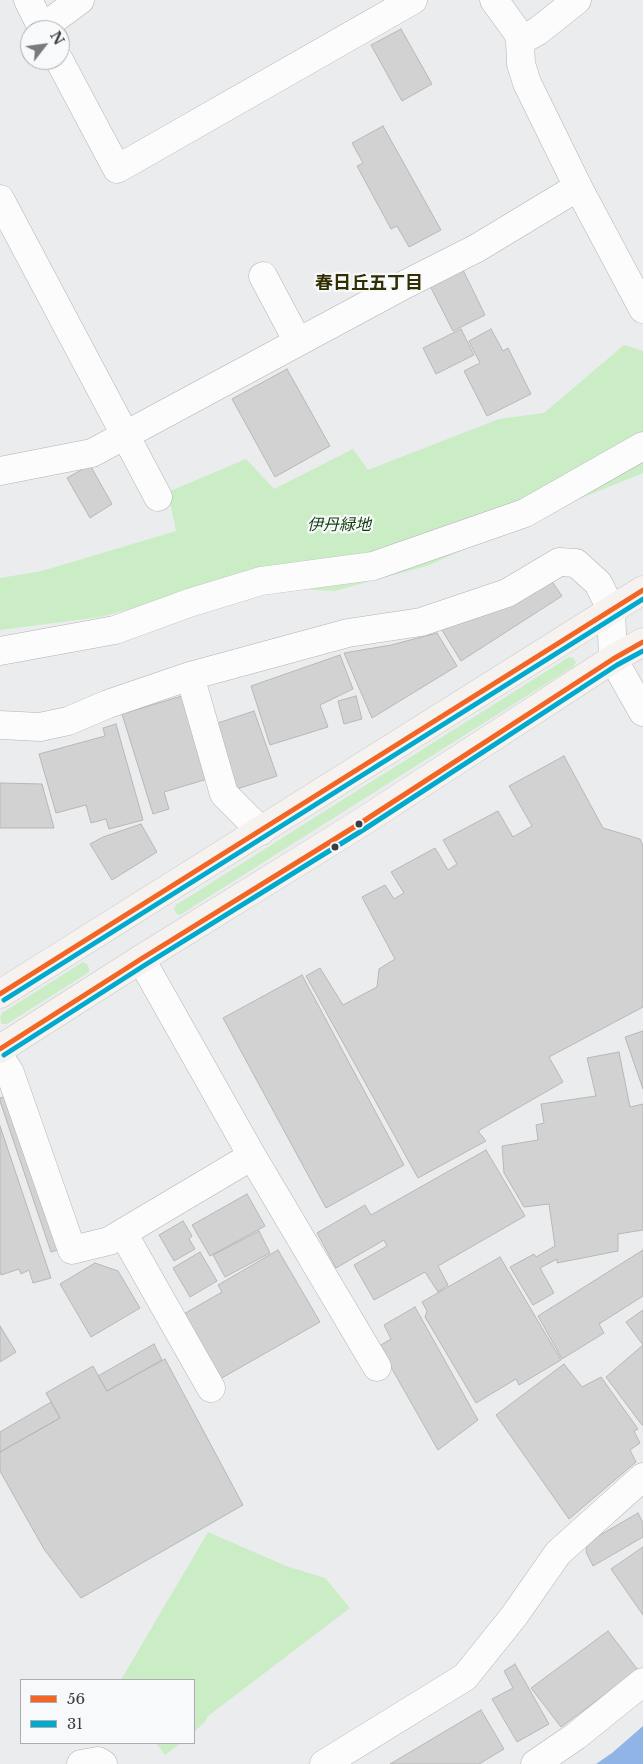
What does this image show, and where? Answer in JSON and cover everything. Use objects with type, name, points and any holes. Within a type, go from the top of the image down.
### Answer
[{"type":"main road","points":[[0,994],[643,590]]},
{"type":"main road","points":[[0,1049],[359,824],[643,642]]},
{"type":"street","points":[[28,0],[38,20]]},
{"type":"street","points":[[54,20],[80,0]]},
{"type":"street","points":[[64,70],[117,169],[413,0]]},
{"type":"street","points":[[494,0],[518,34],[521,64],[527,84],[578,187],[643,309]]},
{"type":"street","points":[[520,41],[538,31],[577,0]]},
{"type":"street","points":[[0,471],[92,453],[476,248],[578,187]]},
{"type":"street","points":[[0,199],[7,232],[125,436],[158,497]]},
{"type":"street","points":[[263,276],[298,342]]},
{"type":"street","points":[[0,651],[115,630],[189,603],[261,581],[373,566],[525,513],[643,446]]},
{"type":"street","points":[[0,725],[40,727],[68,721],[108,704],[190,676],[348,633],[421,622],[507,593],[559,562],[576,563],[598,583],[612,609],[613,660],[643,712]]},
{"type":"street","points":[[190,676],[224,794],[261,831]]},
{"type":"street","points":[[141,959],[252,1156],[377,1367]]},
{"type":"street","points":[[0,1057],[10,1073],[72,1250],[109,1241],[252,1156]]},
{"type":"street","points":[[123,1233],[211,1388]]},
{"type":"street","points":[[324,1764],[465,1677],[514,1616],[558,1553],[643,1477]]},
{"type":"street","points":[[535,1764],[576,1736],[643,1682]]},
{"type":"street","points":[[81,1764],[98,1761],[104,1764]]},
{"type":"green space","name":"伊丹緑地","points":[[624,345],[643,351],[643,473],[552,510],[427,566],[334,591],[221,585],[100,617],[0,630],[0,578],[42,571],[176,531],[168,492],[246,459],[274,489],[353,449],[368,470],[499,419],[544,413]]},
{"type":"green space","points":[[569,657],[573,658],[576,662],[574,666],[180,915],[177,914],[174,909],[176,905]]},
{"type":"green space","points":[[83,962],[87,964],[89,972],[7,1024],[2,1024],[0,1018],[2,1013]]},
{"type":"green space","points":[[208,1532],[286,1566],[325,1578],[350,1608],[208,1716],[205,1722],[195,1731],[195,1679],[122,1679]]},
{"type":"green space","points":[[157,1744],[180,1744],[165,1755]]},
{"type":"water","points":[[643,1726],[643,1764],[596,1764],[612,1753]]},
{"type":"building","points":[[401,29],[432,84],[402,101],[371,45]]},
{"type":"building","points":[[383,126],[441,230],[409,247],[397,226],[391,229],[357,166],[363,163],[352,143]]},
{"type":"building","points":[[463,270],[485,315],[453,331],[430,286]]},
{"type":"building","points":[[461,329],[474,355],[436,374],[423,348]]},
{"type":"building","points":[[491,329],[503,351],[508,348],[531,394],[487,416],[464,371],[480,363],[469,341]]},
{"type":"building","points":[[287,369],[330,446],[275,477],[232,399]]},
{"type":"building","points":[[90,465],[112,504],[90,518],[67,478]]},
{"type":"building","points":[[551,580],[562,596],[461,661],[440,627]]},
{"type":"building","points":[[437,633],[457,666],[372,718],[344,653],[391,645]]},
{"type":"building","points":[[340,655],[353,689],[320,705],[328,727],[270,745],[251,686]]},
{"type":"building","points":[[185,695],[211,778],[164,792],[169,809],[153,814],[122,714]]},
{"type":"building","points":[[356,696],[362,719],[344,724],[338,701]]},
{"type":"building","points":[[254,711],[277,776],[237,789],[215,724]]},
{"type":"building","points":[[116,724],[143,820],[109,829],[106,819],[91,823],[86,805],[56,813],[39,754],[105,736],[103,728]]},
{"type":"building","points":[[564,756],[603,828],[640,839],[643,846],[643,1007],[549,1057],[563,1082],[478,1131],[486,1141],[418,1178],[306,976],[320,968],[343,1005],[377,987],[379,969],[395,959],[362,897],[385,885],[394,899],[404,893],[391,872],[435,848],[448,870],[457,864],[443,840],[498,811],[513,837],[532,826],[509,786]]},
{"type":"building","points":[[0,783],[42,784],[54,828],[0,828]]},
{"type":"building","points":[[141,824],[157,852],[112,880],[90,844],[103,837]]},
{"type":"building","points":[[302,975],[404,1165],[326,1208],[223,1018]]},
{"type":"building","points":[[643,1031],[643,1089],[625,1037]]},
{"type":"building","points":[[619,1052],[630,1107],[643,1104],[643,1230],[618,1234],[618,1251],[557,1263],[557,1259],[540,1268],[554,1293],[533,1305],[510,1267],[534,1254],[536,1257],[555,1246],[549,1204],[524,1207],[504,1173],[502,1146],[538,1140],[536,1125],[544,1123],[541,1104],[596,1096],[587,1058]]},
{"type":"building","points":[[9,1096],[61,1249],[51,1252],[0,1101],[0,1098]]},
{"type":"building","points":[[0,1126],[51,1278],[33,1283],[29,1270],[21,1274],[19,1269],[1,1275],[0,1271]]},
{"type":"building","points":[[486,1150],[525,1216],[438,1266],[448,1285],[438,1292],[425,1272],[374,1300],[354,1265],[387,1246],[384,1240],[336,1268],[317,1233],[365,1205],[371,1215]]},
{"type":"building","points":[[247,1194],[265,1226],[210,1256],[192,1225]]},
{"type":"building","points":[[183,1221],[192,1236],[189,1239],[195,1249],[174,1261],[159,1235]]},
{"type":"building","points":[[259,1231],[270,1253],[225,1277],[213,1255]]},
{"type":"building","points":[[278,1250],[320,1322],[220,1379],[182,1315],[222,1292],[218,1285]]},
{"type":"building","points":[[643,1250],[643,1296],[599,1324],[604,1333],[562,1359],[538,1316]]},
{"type":"building","points":[[200,1252],[217,1281],[190,1297],[173,1268]]},
{"type":"building","points":[[500,1257],[561,1360],[519,1385],[516,1379],[476,1403],[425,1317],[427,1311],[422,1302]]},
{"type":"building","points":[[95,1263],[118,1271],[140,1308],[91,1337],[60,1284]]},
{"type":"building","points":[[415,1307],[478,1420],[438,1450],[379,1346],[391,1339],[384,1325]]},
{"type":"building","points":[[643,1310],[643,1345],[626,1322]]},
{"type":"building","points":[[0,1326],[16,1352],[0,1362]]},
{"type":"building","points":[[154,1344],[162,1360],[107,1391],[98,1376]]},
{"type":"building","points":[[643,1345],[643,1425],[642,1425],[606,1377]]},
{"type":"building","points":[[165,1359],[243,1505],[81,1598],[44,1549],[0,1471],[0,1452],[60,1418],[46,1393],[93,1366],[107,1391]]},
{"type":"building","points":[[564,1364],[582,1387],[601,1377],[638,1429],[634,1431],[640,1443],[630,1450],[636,1462],[569,1519],[496,1415]]},
{"type":"building","points":[[51,1402],[60,1418],[0,1452],[0,1432]]},
{"type":"building","points":[[638,1513],[643,1523],[643,1537],[593,1566],[586,1552],[588,1542]]},
{"type":"building","points":[[643,1547],[643,1615],[611,1569]]},
{"type":"building","points":[[608,1631],[638,1670],[561,1727],[531,1688]]},
{"type":"building","points":[[515,1664],[549,1724],[517,1742],[492,1699],[513,1688],[504,1671]]},
{"type":"building","points":[[481,1710],[504,1749],[479,1764],[390,1764]]},
{"type":"transit line","name":"56","points":[[0,994],[643,590]]},
{"type":"transit line","name":"31","points":[[4,1000],[643,599]]},
{"type":"transit line","name":"56","points":[[0,1049],[359,824],[613,659],[643,642]]},
{"type":"transit line","name":"31","points":[[4,1055],[363,830],[617,665],[643,651]]},
{"type":"district","name":"春日丘五丁目","points":[[369,284]]}]
